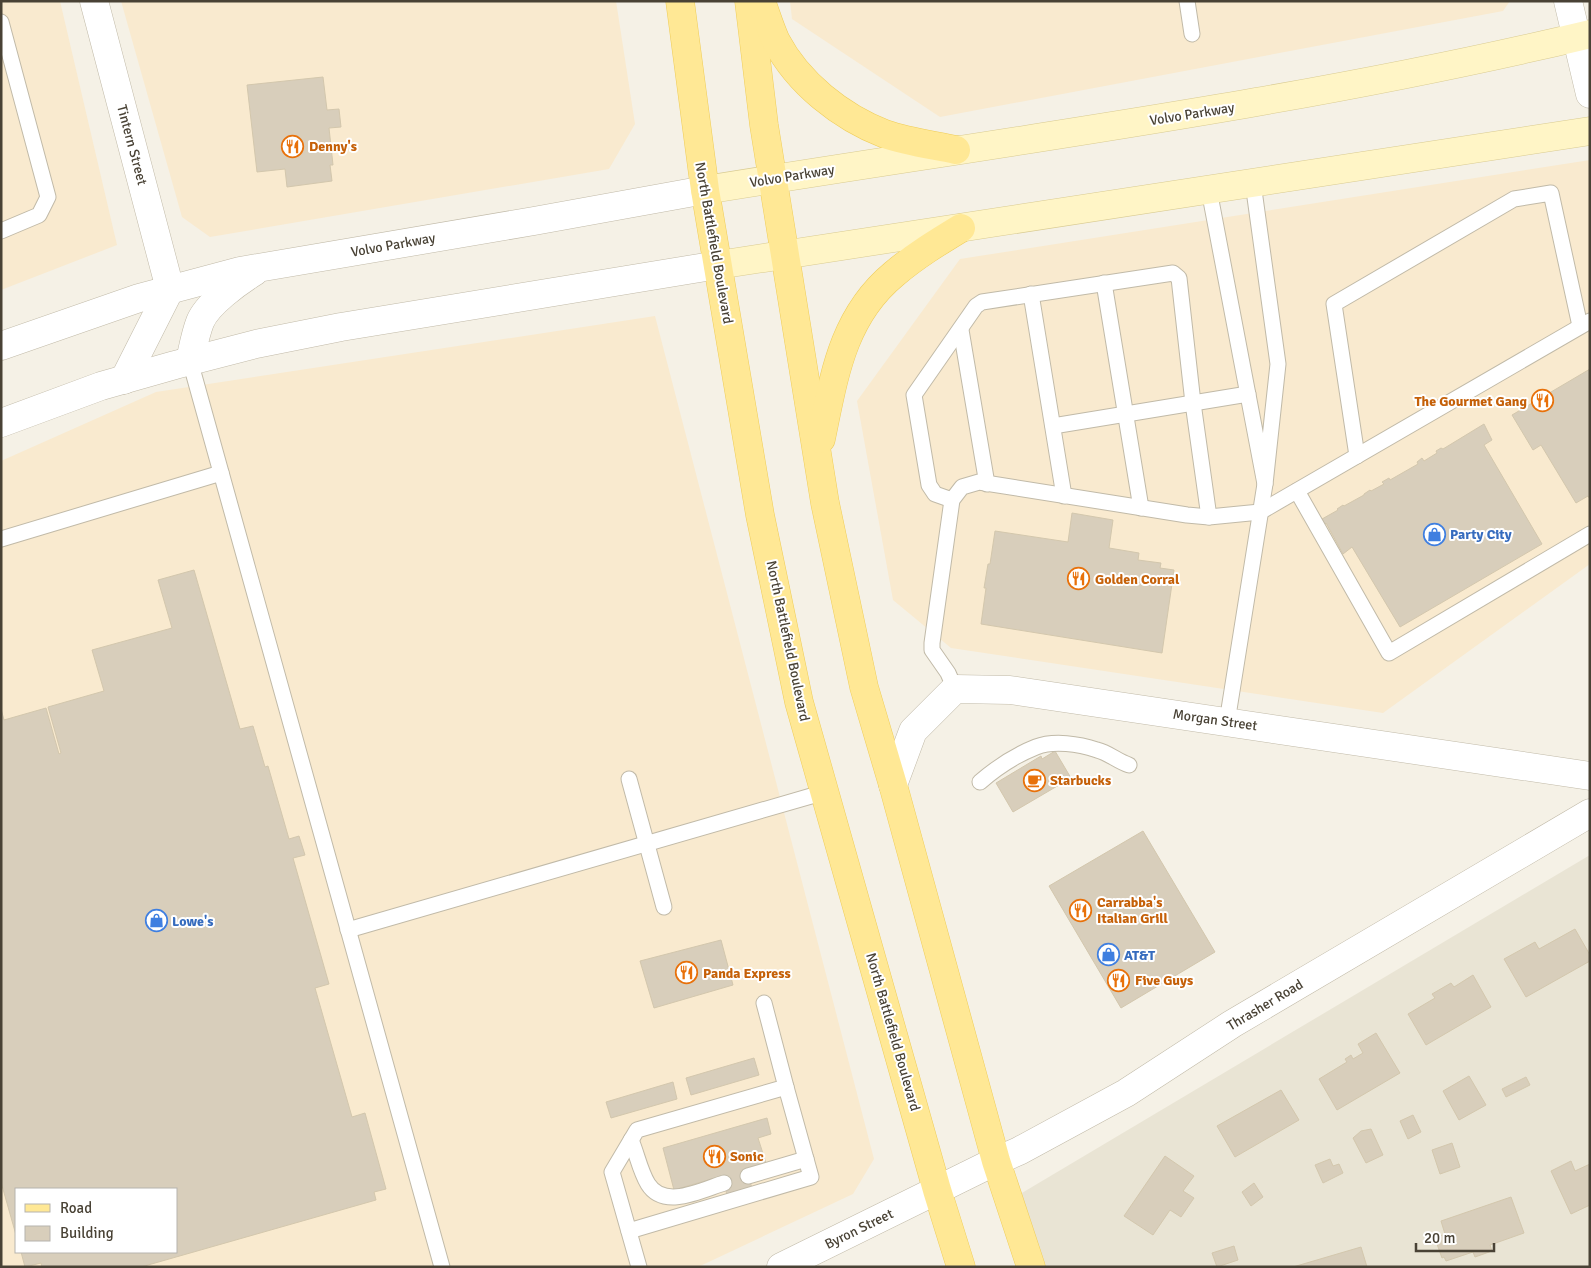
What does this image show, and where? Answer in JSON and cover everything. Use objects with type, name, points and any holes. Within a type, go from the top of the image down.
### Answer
[{"type":"main road","name":"North Battlefield Boulevard","points":[[680,1],[705,190],[760,515],[800,702],[937,1190],[961,1267]]},
{"type":"main road","points":[[749,1],[764,125],[820,467],[864,687],[893,785],[996,1161],[1031,1267]]},
{"type":"main road","points":[[761,1],[777,41],[800,75],[847,116],[886,134],[956,150]]},
{"type":"main road","name":"Volvo Parkway","points":[[705,190],[1242,106],[1392,78],[1583,36]]},
{"type":"main road","points":[[718,265],[1590,131]]},
{"type":"main road","points":[[820,467],[835,371],[845,342],[864,306],[893,274],[961,228]]},
{"type":"street","name":"Tintern Street","points":[[94,1],[170,289]]},
{"type":"street","points":[[1568,1],[1583,36],[1590,94]]},
{"type":"street","name":"Volvo Parkway","points":[[1,346],[52,327],[170,289],[240,271],[705,190]]},
{"type":"street","points":[[1,423],[84,392],[256,344],[341,327],[718,265]]},
{"type":"street","points":[[190,361],[200,321],[210,308],[236,283],[264,266]]},
{"type":"street","points":[[124,380],[170,289]]},
{"type":"street","points":[[893,785],[913,731],[955,689]]},
{"type":"street","name":"Morgan Street","points":[[955,689],[1010,690],[1590,776]]},
{"type":"street","name":"Thrasher Road","points":[[937,1190],[1019,1151],[1126,1092],[1232,1024],[1590,813]]},
{"type":"street","name":"Byron Street","points":[[798,1263],[937,1190]]},
{"type":"lane","points":[[1187,1],[1192,34]]},
{"type":"lane","points":[[1,22],[48,197],[39,215],[1,231]]},
{"type":"lane","points":[[1226,722],[1265,484],[1278,364],[1253,183]]},
{"type":"lane","points":[[1209,190],[1265,484]]},
{"type":"lane","points":[[955,689],[948,673],[932,650],[952,500],[962,487],[979,482],[1186,516],[1209,517],[1260,512],[1297,492],[1585,324],[1551,193],[1514,199],[1334,304],[1357,456]]},
{"type":"lane","points":[[952,500],[935,494],[929,485],[914,395],[976,306],[982,302],[1173,273],[1179,278],[1193,403],[1209,517]]},
{"type":"lane","points":[[1104,283],[1141,508]]},
{"type":"lane","points":[[1031,294],[1064,496]]},
{"type":"lane","points":[[961,330],[987,484]]},
{"type":"lane","points":[[190,361],[442,1267]]},
{"type":"lane","points":[[1053,426],[1248,394]]},
{"type":"lane","points":[[1,539],[221,473]]},
{"type":"lane","points":[[1297,492],[1389,654],[1590,534]]},
{"type":"lane","points":[[980,782],[994,770],[1036,746],[1053,744],[1089,747],[1119,762],[1128,764]]},
{"type":"lane","points":[[629,779],[664,907]]},
{"type":"lane","points":[[348,930],[825,792]]},
{"type":"lane","points":[[629,1231],[811,1177],[764,1003]]},
{"type":"lane","points":[[640,1267],[612,1172],[637,1130],[786,1087]]},
{"type":"lane","points":[[631,1140],[649,1186],[658,1194],[668,1198],[679,1197],[724,1183]]},
{"type":"lane","points":[[748,1176],[806,1158]]},
{"type":"shaded area","points":[[1,1],[60,1],[117,245],[1,290]]},
{"type":"shaded area","points":[[121,1],[616,1],[635,124],[609,169],[210,237],[182,217]]},
{"type":"shaded area","points":[[790,1],[1510,1],[1503,11],[940,117],[792,19]]},
{"type":"shaded area","points":[[1590,160],[1590,564],[1383,713],[951,648],[893,600],[857,401],[960,259]]},
{"type":"shaded area","points":[[655,316],[874,1159],[853,1194],[698,1267],[1,1267],[1,461],[156,392]]},
{"type":"shaded area","points":[[1590,855],[1590,1267],[1030,1267],[1010,1200]]},
{"type":"building","name":"Denny's","points":[[323,77],[327,110],[339,109],[341,127],[329,128],[333,165],[330,165],[332,181],[287,187],[285,169],[257,172],[247,85]]},
{"type":"building","points":[[1590,369],[1590,499],[1588,496],[1576,503],[1541,445],[1533,450],[1512,415]]},
{"type":"building","name":"Party City","points":[[1484,424],[1492,440],[1484,445],[1542,544],[1400,627],[1352,547],[1343,554],[1322,519],[1343,505],[1384,484],[1382,482],[1389,478],[1390,480],[1418,464],[1417,462],[1422,458],[1424,461],[1437,453],[1436,451],[1441,448],[1443,449]]},
{"type":"building","name":"Golden Corral","points":[[1072,513],[1113,520],[1109,548],[1139,553],[1138,560],[1161,563],[1160,568],[1174,570],[1162,653],[981,624],[986,588],[984,588],[995,531],[1068,542]]},
{"type":"building","name":"Lowe's","points":[[194,570],[240,729],[253,726],[265,767],[268,766],[289,839],[299,836],[305,855],[293,858],[329,984],[315,988],[352,1117],[365,1113],[386,1189],[374,1192],[376,1200],[141,1267],[42,1267],[41,1263],[25,1267],[21,1253],[178,1253],[178,1188],[15,1188],[15,1231],[1,1182],[1,709],[4,720],[46,708],[59,754],[61,753],[48,707],[104,691],[92,650],[172,628],[158,580]]},
{"type":"building","name":"Starbucks","points":[[1055,751],[1071,778],[1013,812],[996,783],[1041,756],[1042,759]]},
{"type":"building","points":[[1143,831],[1215,952],[1121,1008],[1049,886]]},
{"type":"building","points":[[1575,929],[1590,955],[1590,961],[1526,997],[1504,959],[1535,942],[1539,949]]},
{"type":"building","name":"Panda Express","points":[[721,940],[733,985],[654,1008],[640,961]]},
{"type":"building","points":[[1473,975],[1491,1007],[1426,1045],[1408,1014],[1435,998],[1432,994],[1451,983],[1454,987]]},
{"type":"building","points":[[1376,1033],[1400,1073],[1337,1110],[1319,1079],[1347,1062],[1345,1059],[1351,1055],[1353,1059],[1363,1053],[1358,1044]]},
{"type":"building","points":[[754,1058],[759,1075],[691,1095],[686,1078]]},
{"type":"building","points":[[1469,1076],[1486,1105],[1459,1120],[1443,1091]]},
{"type":"building","points":[[1526,1077],[1530,1085],[1506,1097],[1502,1089]]},
{"type":"building","points":[[673,1082],[677,1099],[611,1118],[606,1102]]},
{"type":"building","points":[[1281,1090],[1299,1120],[1235,1157],[1217,1126]]},
{"type":"building","points":[[1413,1115],[1421,1132],[1408,1139],[1400,1121]]},
{"type":"building","name":"Sonic","points":[[767,1118],[771,1134],[758,1138],[767,1166],[747,1172],[752,1188],[727,1195],[722,1176],[674,1190],[663,1148]]},
{"type":"building","points":[[1371,1129],[1383,1155],[1366,1163],[1353,1138],[1361,1131]]},
{"type":"building","points":[[1452,1143],[1460,1167],[1440,1174],[1432,1150]]},
{"type":"building","points":[[1165,1156],[1194,1176],[1183,1191],[1194,1198],[1181,1217],[1170,1210],[1153,1235],[1124,1216]]},
{"type":"building","points":[[1330,1159],[1333,1166],[1339,1164],[1343,1173],[1323,1183],[1315,1165]]},
{"type":"building","points":[[1571,1161],[1575,1171],[1590,1164],[1590,1205],[1571,1214],[1551,1171]]},
{"type":"building","points":[[1254,1183],[1263,1197],[1251,1206],[1242,1192]]},
{"type":"building","points":[[1511,1197],[1524,1233],[1490,1245],[1492,1251],[1475,1257],[1473,1252],[1446,1261],[1444,1257],[1442,1258],[1437,1244],[1439,1243],[1437,1237],[1445,1234],[1441,1221]]},
{"type":"building","points":[[1234,1246],[1238,1260],[1217,1267],[1212,1253]]},
{"type":"building","points":[[1361,1247],[1367,1267],[1293,1267]]},
{"type":"place","name":"Denny's","points":[[293,146]]},
{"type":"place","name":"The Gourmet Gang","points":[[1543,401]]},
{"type":"place","name":"Party City","points":[[1434,534]]},
{"type":"place","name":"Golden Corral","points":[[1079,579]]},
{"type":"place","name":"Starbucks","points":[[1034,780]]},
{"type":"place","name":"Carrabba's Italian Grill","points":[[1081,910]]},
{"type":"place","name":"Lowe's","points":[[156,921]]},
{"type":"place","name":"AT&T","points":[[1108,955]]},
{"type":"place","name":"Panda Express","points":[[687,973]]},
{"type":"place","name":"Five Guys","points":[[1119,980]]},
{"type":"place","name":"Sonic","points":[[714,1156]]}]
